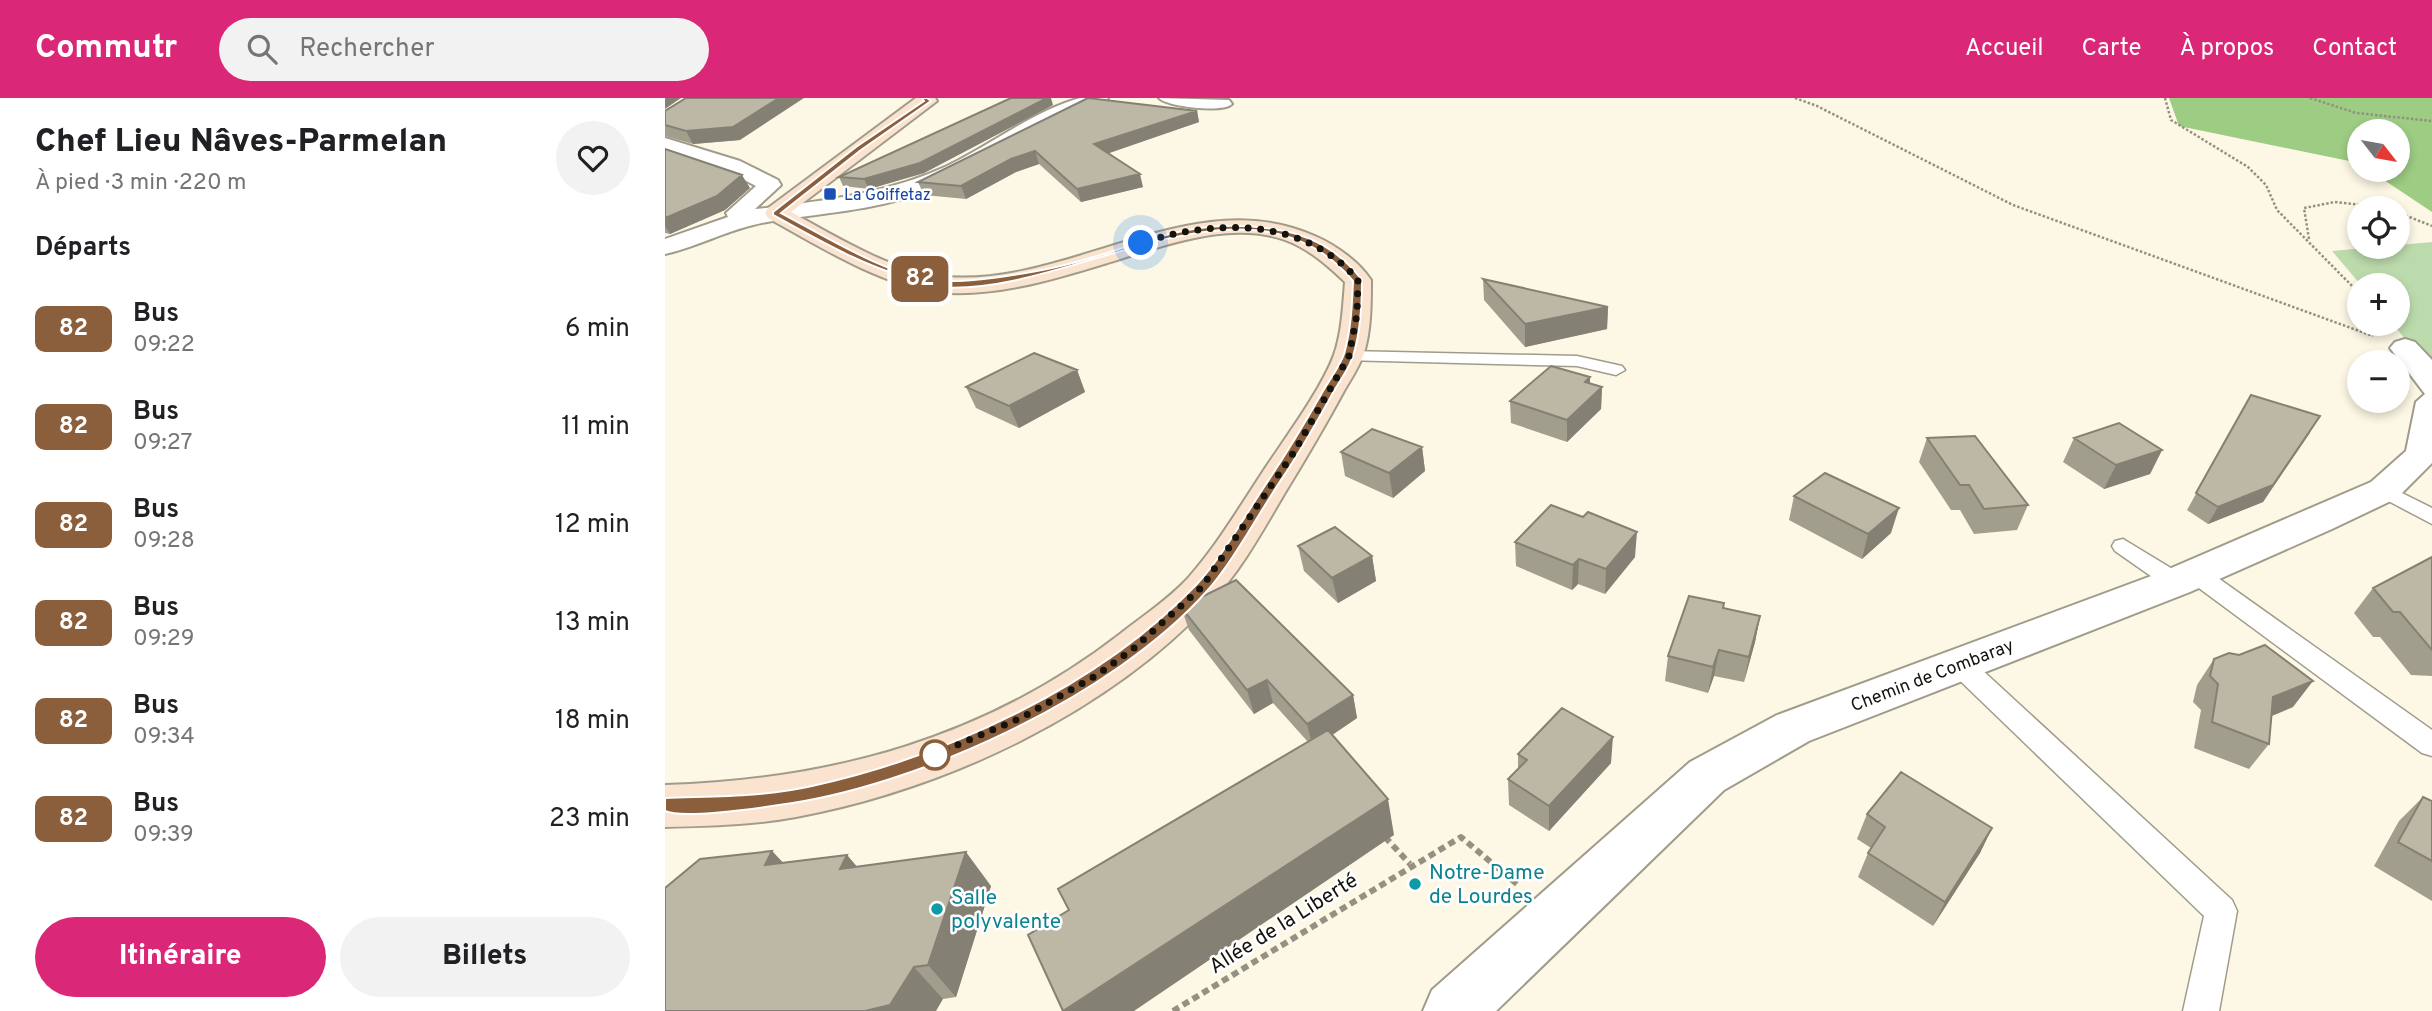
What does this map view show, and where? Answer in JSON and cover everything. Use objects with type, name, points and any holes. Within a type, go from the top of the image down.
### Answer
[{"type":"main road","points":[[665,806],[747,802],[811,794],[875,776],[970,742],[1023,717],[1097,675],[1133,649],[1202,587],[1294,452],[1349,356],[1357,314],[1358,280],[1342,261],[1315,243],[1283,233],[1244,227],[1202,228],[1160,237],[1055,270],[994,280],[938,284],[873,265],[776,213],[859,148],[927,101],[925,98]]},
{"type":"street","points":[[665,144],[726,161],[770,185],[737,213],[752,216],[863,202],[896,194],[940,176],[1053,117],[1065,108],[1099,98]]},
{"type":"street","points":[[1168,98],[1223,104]]},
{"type":"street","points":[[665,247],[720,226],[776,213]]},
{"type":"street","points":[[2405,348],[2424,369],[2432,387]]},
{"type":"street","name":"Chemin de Combaray","points":[[1453,1011],[1707,776],[1793,728],[2186,578],[2319,521],[2383,490],[2422,454],[2432,402]]},
{"type":"lane","points":[[1349,356],[1577,361],[1616,370]]},
{"type":"lane","points":[[2383,490],[2432,517]]},
{"type":"lane","points":[[2123,546],[2186,578],[2432,746]]},
{"type":"lane","points":[[1959,664],[2221,911],[2201,1011]]},
{"type":"path","points":[[1795,98],[1817,106],[2013,205],[2405,348]]},
{"type":"path","points":[[2165,98],[2171,120],[2248,167],[2266,185],[2277,210],[2347,280]]},
{"type":"path","points":[[2310,98],[2356,114],[2432,121]]},
{"type":"path","points":[[2309,240],[2304,208],[2335,202],[2347,203]]},
{"type":"path","points":[[2410,217],[2432,226]]},
{"type":"path","points":[[1383,834],[1411,864]]},
{"type":"path","name":"Allée de la Liberté","points":[[1173,1011],[1411,864],[1461,837],[1556,918]]},
{"type":"green space","points":[[2169,98],[2432,98],[2432,212],[2387,182],[2410,182],[2410,119],[2347,119],[2347,161],[2179,126]]},
{"type":"green space","points":[[2432,242],[2432,359],[2421,359],[2403,336],[2410,336],[2410,273],[2351,273],[2332,251],[2347,250],[2347,259],[2410,259],[2410,244]]},
{"type":"building","points":[[686,98],[779,98],[733,127],[686,131],[665,125],[665,111]]},
{"type":"building","points":[[1011,98],[1047,98],[920,163],[864,179],[839,177]]},
{"type":"building","points":[[1088,98],[1197,111],[1094,144],[1140,174],[1077,189],[1035,151],[1011,159],[961,186],[918,182]]},
{"type":"building","points":[[665,149],[742,175],[717,196],[665,218]]},
{"type":"building","points":[[1483,279],[1608,307],[1525,324]]},
{"type":"building","points":[[1034,353],[1077,370],[1009,406],[966,387]]},
{"type":"building","points":[[1551,366],[1590,377],[1585,382],[1602,387],[1567,420],[1510,401]]},
{"type":"building","points":[[2251,395],[2320,416],[2273,485],[2218,507],[2196,493]]},
{"type":"building","points":[[2119,423],[2162,450],[2116,465],[2074,438]]},
{"type":"building","points":[[1372,429],[1422,447],[1389,473],[1341,452]]},
{"type":"building","points":[[1975,436],[2028,505],[1984,509],[1969,485],[1960,485],[1927,438]]},
{"type":"building","points":[[1825,473],[1899,508],[1868,534],[1794,496]]},
{"type":"building","points":[[1551,505],[1583,517],[1588,512],[1637,532],[1606,569],[1579,559],[1573,565],[1515,542]]},
{"type":"building","points":[[1335,527],[1372,556],[1332,578],[1298,546]]},
{"type":"building","points":[[2432,557],[2432,650],[2400,612],[2393,612],[2373,588]]},
{"type":"building","points":[[1236,580],[1353,695],[1307,724],[1267,680],[1247,690],[1181,607]]},
{"type":"building","points":[[1689,596],[1724,603],[1723,608],[1760,616],[1749,657],[1719,650],[1713,667],[1668,656]]},
{"type":"building","points":[[2265,645],[2313,681],[2273,697],[2269,744],[2212,722],[2218,684],[2210,676],[2214,659],[2229,653],[2239,655]]},
{"type":"building","points":[[1562,708],[1613,737],[1549,806],[1508,779],[1527,760],[1518,754]]},
{"type":"building","points":[[1328,730],[1388,799],[1063,1011],[1028,935],[1069,910],[1058,889]]},
{"type":"building","points":[[1901,772],[1992,828],[1945,902],[1868,853],[1885,827],[1867,814]]},
{"type":"building","points":[[2423,797],[2432,801],[2432,861],[2398,842]]},
{"type":"building","points":[[772,851],[765,865],[847,855],[840,869],[966,852],[928,965],[914,967],[890,1005],[865,1011],[665,1011],[665,888],[700,859]]},
{"type":"bus line","name":"82","points":[[665,806],[690,807],[811,794],[875,776],[959,746],[1002,727],[1097,675],[1133,649],[1202,587],[1294,452],[1349,356],[1357,314],[1358,280],[1342,261],[1315,243],[1283,233],[1244,227],[1202,228],[1160,237],[1055,270],[994,280],[938,284],[873,265],[776,213],[859,148],[927,101],[925,98]]},
{"type":"place","name":"La Goiffetaz","points":[[830,194]]},
{"type":"place","name":"Notre-Dame de Lourdes","points":[[1415,884]]},
{"type":"place","name":"Salle polyvalente","points":[[937,909]]},
{"type":"route","points":[[935,755],[929,757],[1023,717],[1097,675],[1133,649],[1202,587],[1294,452],[1349,356],[1357,314],[1358,280],[1342,261],[1315,243],[1283,233],[1244,227],[1202,228],[1141,243]]}]
